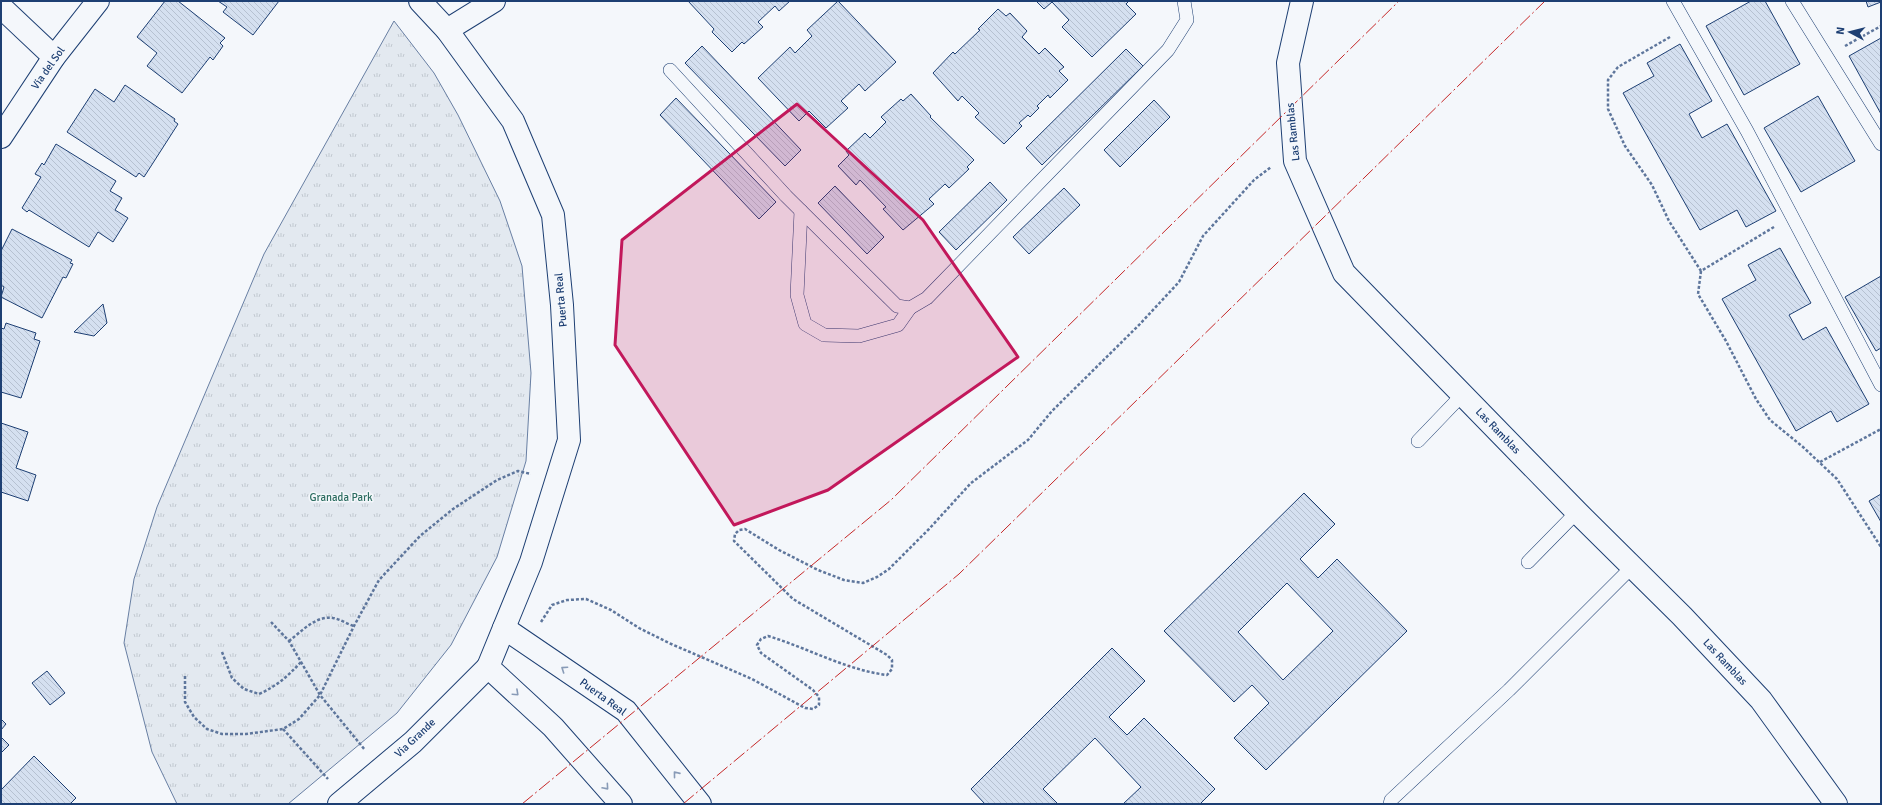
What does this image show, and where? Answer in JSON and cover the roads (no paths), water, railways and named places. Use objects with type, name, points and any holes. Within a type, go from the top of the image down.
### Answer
[{"type":"street","name":"Via del Sol","points":[[1,137],[54,57],[98,1]]},
{"type":"street","name":"Puerta Real","points":[[420,1],[448,30],[513,121],[553,215],[562,305],[570,440],[531,562],[488,667]]},
{"type":"street","points":[[448,30],[494,1]]},
{"type":"street","name":"Las Ramblas","points":[[1302,1],[1288,63],[1295,161],[1344,273],[1577,512],[1633,566],[1761,700],[1836,804]]},
{"type":"street","points":[[1,7],[54,57]]},
{"type":"street","name":"Puerta Real","points":[[504,628],[626,711],[700,804]]},
{"type":"street","points":[[488,667],[553,727],[621,804]]},
{"type":"street","name":"Via Grande","points":[[342,801],[412,742],[488,667]]},
{"type":"lane","points":[[800,211],[797,295],[805,324],[824,335],[859,336],[898,325],[910,308],[927,298],[1168,50],[1187,20],[1184,1]]},
{"type":"lane","points":[[1673,1],[1747,131],[1881,385]]},
{"type":"lane","points":[[1792,1],[1881,144]]},
{"type":"lane","points":[[670,70],[800,211],[897,306],[910,308]]},
{"type":"lane","points":[[1418,441],[1463,394]]},
{"type":"lane","points":[[1528,562],[1577,512]]},
{"type":"lane","points":[[1390,804],[1391,800],[1509,690],[1633,566]]},
{"type":"park label","name":"Granada Park","points":[[341,497]]}]
